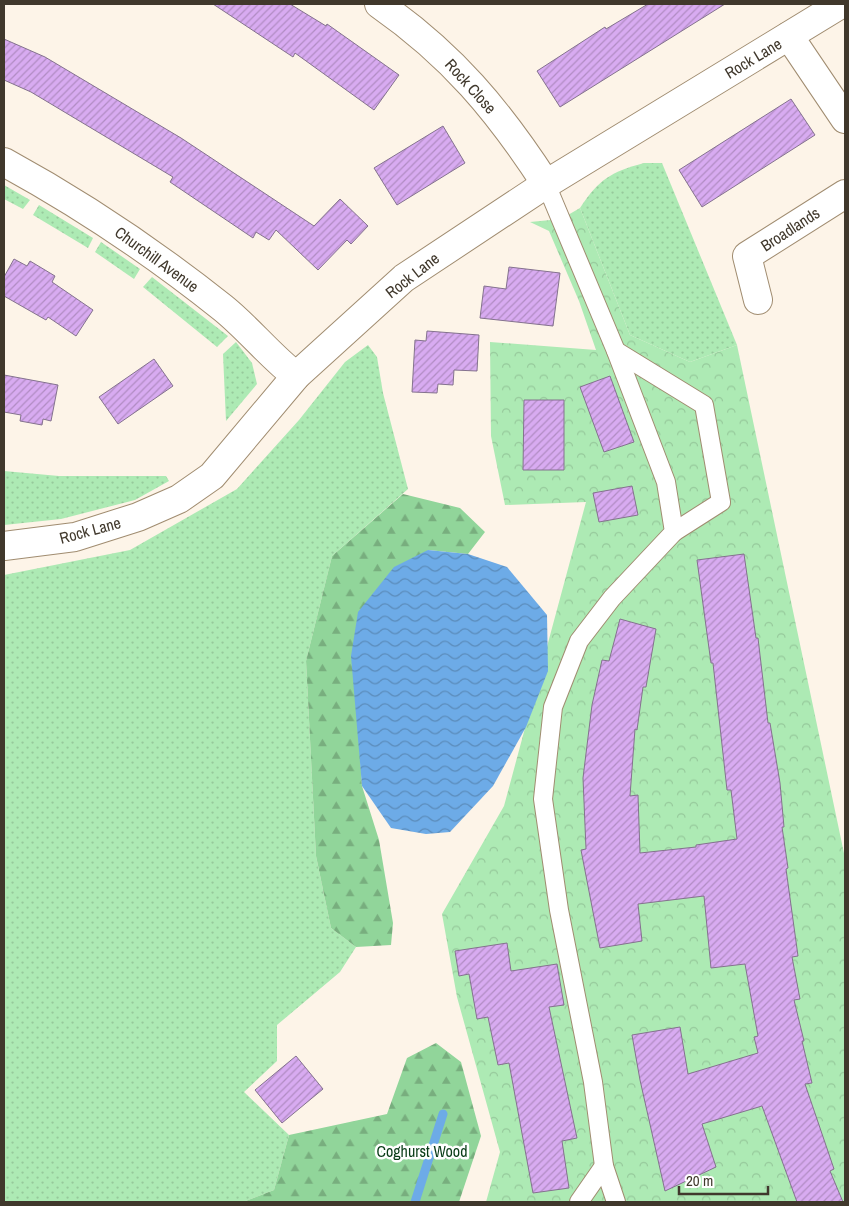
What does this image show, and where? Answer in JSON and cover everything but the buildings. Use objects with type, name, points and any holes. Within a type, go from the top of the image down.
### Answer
[{"type":"street","name":"Rock Close","points":[[379,4],[425,38],[453,63],[487,100],[546,184]]},
{"type":"street","name":"Rock Lane","points":[[4,546],[75,537],[138,517],[179,499],[212,476],[296,376],[404,278],[546,184],[841,4]]},
{"type":"street","points":[[789,36],[845,119]]},
{"type":"street","name":"Churchill Avenue","points":[[4,162],[47,185],[157,257],[225,309],[281,364],[296,376]]},
{"type":"street","name":"Broadlands","points":[[758,300],[747,256],[845,194]]},
{"type":"lane","points":[[546,184],[616,351],[666,482],[674,532]]},
{"type":"lane","points":[[616,351],[704,405],[720,502],[674,532],[612,598],[579,641],[553,707],[543,799],[558,910],[593,1082],[604,1166],[616,1202]]},
{"type":"lane","points":[[579,1202],[604,1166]]},
{"type":"green space","points":[[644,163],[662,163],[737,345],[690,362],[630,335],[580,208],[593,190],[607,178]]},
{"type":"green space","points":[[4,185],[30,200],[23,209],[4,199]]},
{"type":"green space","points":[[39,205],[93,238],[88,248],[33,215]]},
{"type":"green space","points":[[580,208],[630,335],[690,362],[737,345],[845,858],[845,1202],[486,1202],[500,1152],[457,997],[442,914],[504,806],[586,502],[505,505],[491,436],[490,342],[596,350],[579,301],[549,231],[530,222],[561,219]]},
{"type":"green space","points":[[101,242],[140,269],[134,279],[95,252]]},
{"type":"green space","points":[[152,277],[228,336],[217,347],[143,287]]},
{"type":"green space","points":[[236,342],[252,363],[257,384],[226,421],[223,354]]},
{"type":"green space","points":[[368,345],[377,357],[383,393],[408,489],[332,556],[306,661],[316,856],[331,928],[356,947],[340,972],[277,1025],[277,1061],[244,1092],[289,1135],[274,1190],[243,1202],[4,1202],[4,575],[130,550],[237,489],[299,420],[345,362]]},
{"type":"green space","points":[[4,471],[59,476],[166,476],[169,481],[135,500],[61,519],[4,525]]},
{"type":"green space","points":[[403,494],[460,508],[485,532],[468,554],[428,550],[359,738],[362,786],[379,840],[393,923],[391,945],[356,947],[331,928],[316,856],[306,661],[332,556]]},
{"type":"green space","name":"Coghurst Wood","points":[[436,1043],[461,1062],[481,1136],[459,1202],[243,1202],[274,1190],[289,1135],[387,1114],[407,1058]]},
{"type":"water","points":[[428,550],[468,554],[507,567],[547,615],[548,671],[526,727],[493,786],[450,832],[426,834],[391,828],[362,786],[351,656],[358,612],[394,567]]},
{"type":"waterway","points":[[415,1202],[443,1114]]}]
